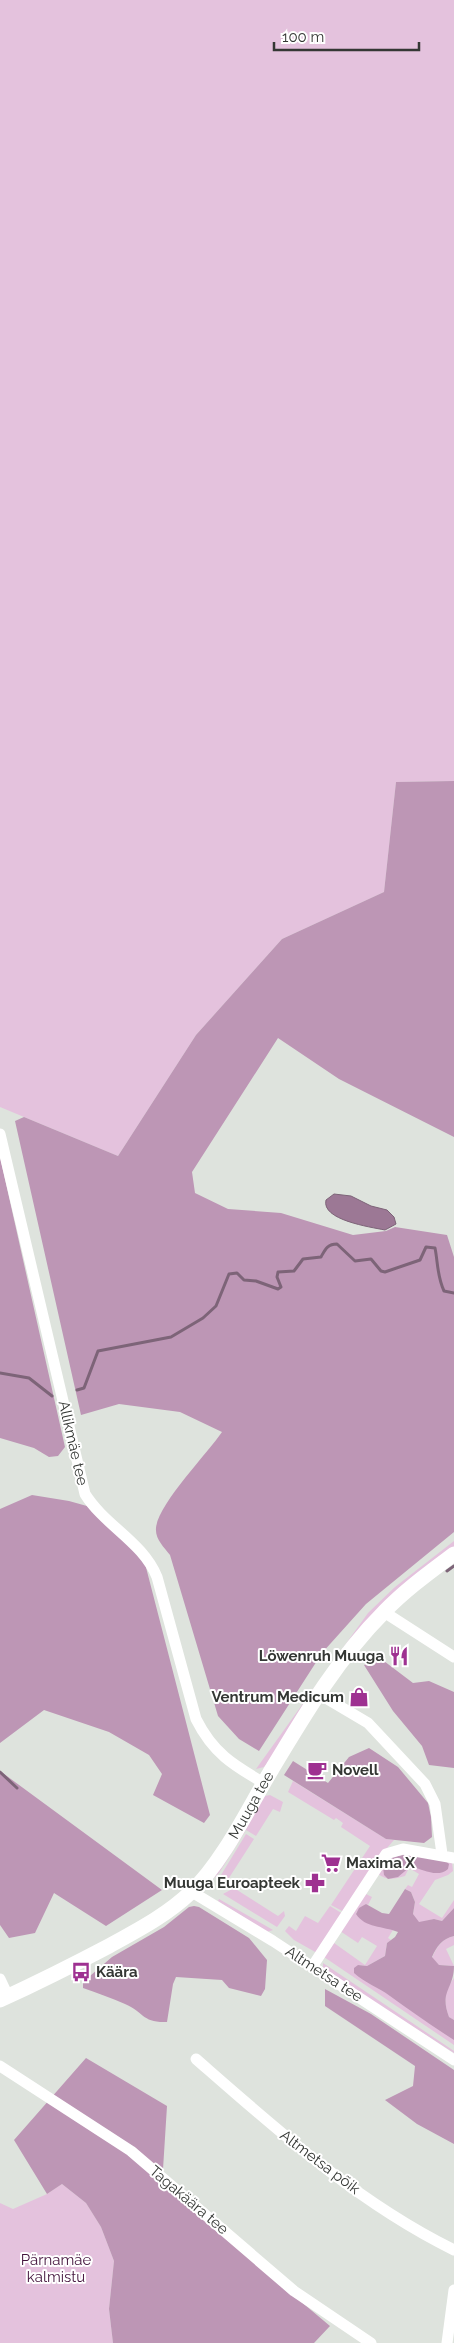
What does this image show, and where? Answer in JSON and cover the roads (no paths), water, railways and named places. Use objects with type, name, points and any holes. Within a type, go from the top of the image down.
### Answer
[{"type":"main road","name":"Muuga tee","points":[[4,1998],[145,1926],[169,1912],[192,1892],[205,1877],[227,1844],[347,1654],[384,1612],[418,1581],[454,1554]]},
{"type":"street","name":"Allikmäe tee","points":[[0,1134],[85,1494],[109,1522],[151,1562],[157,1577],[196,1719],[205,1737],[215,1750],[230,1762],[264,1783]]},
{"type":"street","points":[[384,1612],[454,1657]]},
{"type":"street","points":[[320,1694],[368,1723],[425,1784],[436,1804],[442,1854]]},
{"type":"street","points":[[312,1967],[386,1854],[403,1848],[442,1854],[454,1858]]},
{"type":"street","name":"Altmetsa tee","points":[[192,1892],[312,1967],[454,2060]]},
{"type":"street","points":[[0,1980],[4,1998]]},
{"type":"street","name":"Altmetsa põik","points":[[196,2059],[286,2138],[383,2207],[454,2250]]},
{"type":"street","name":"Tagakäära tee","points":[[0,2066],[132,2151],[294,2291],[371,2343]]},
{"type":"street","points":[[447,2343],[454,2290]]},
{"type":"waterway","points":[[77,1390],[84,1388],[98,1351],[171,1337],[203,1318],[216,1306],[229,1274],[237,1273],[244,1280],[256,1281],[278,1289],[281,1287],[277,1277],[278,1272],[294,1271],[303,1259],[321,1257],[327,1248],[334,1244],[337,1244],[355,1261],[371,1259],[381,1271],[385,1272],[420,1260],[426,1247],[435,1248],[439,1275],[444,1291],[454,1293]]},
{"type":"waterway","points":[[0,1373],[29,1378],[52,1396]]},
{"type":"waterway","points":[[447,1571],[454,1566]]},
{"type":"waterway","points":[[0,1772],[17,1788]]},
{"type":"place","name":"Löwenruh Muuga","points":[[399,1656]]},
{"type":"place","name":"Ventrum Medicum","points":[[359,1697]]},
{"type":"place","name":"Novell","points":[[317,1770]]},
{"type":"place","name":"Maxima X","points":[[331,1863]]},
{"type":"place","name":"Muuga Euroapteek","points":[[315,1883]]},
{"type":"place","name":"Käära","points":[[81,1972]]},
{"type":"park label","name":"Pärnamäe kalmistu","points":[[56,2268]]}]
